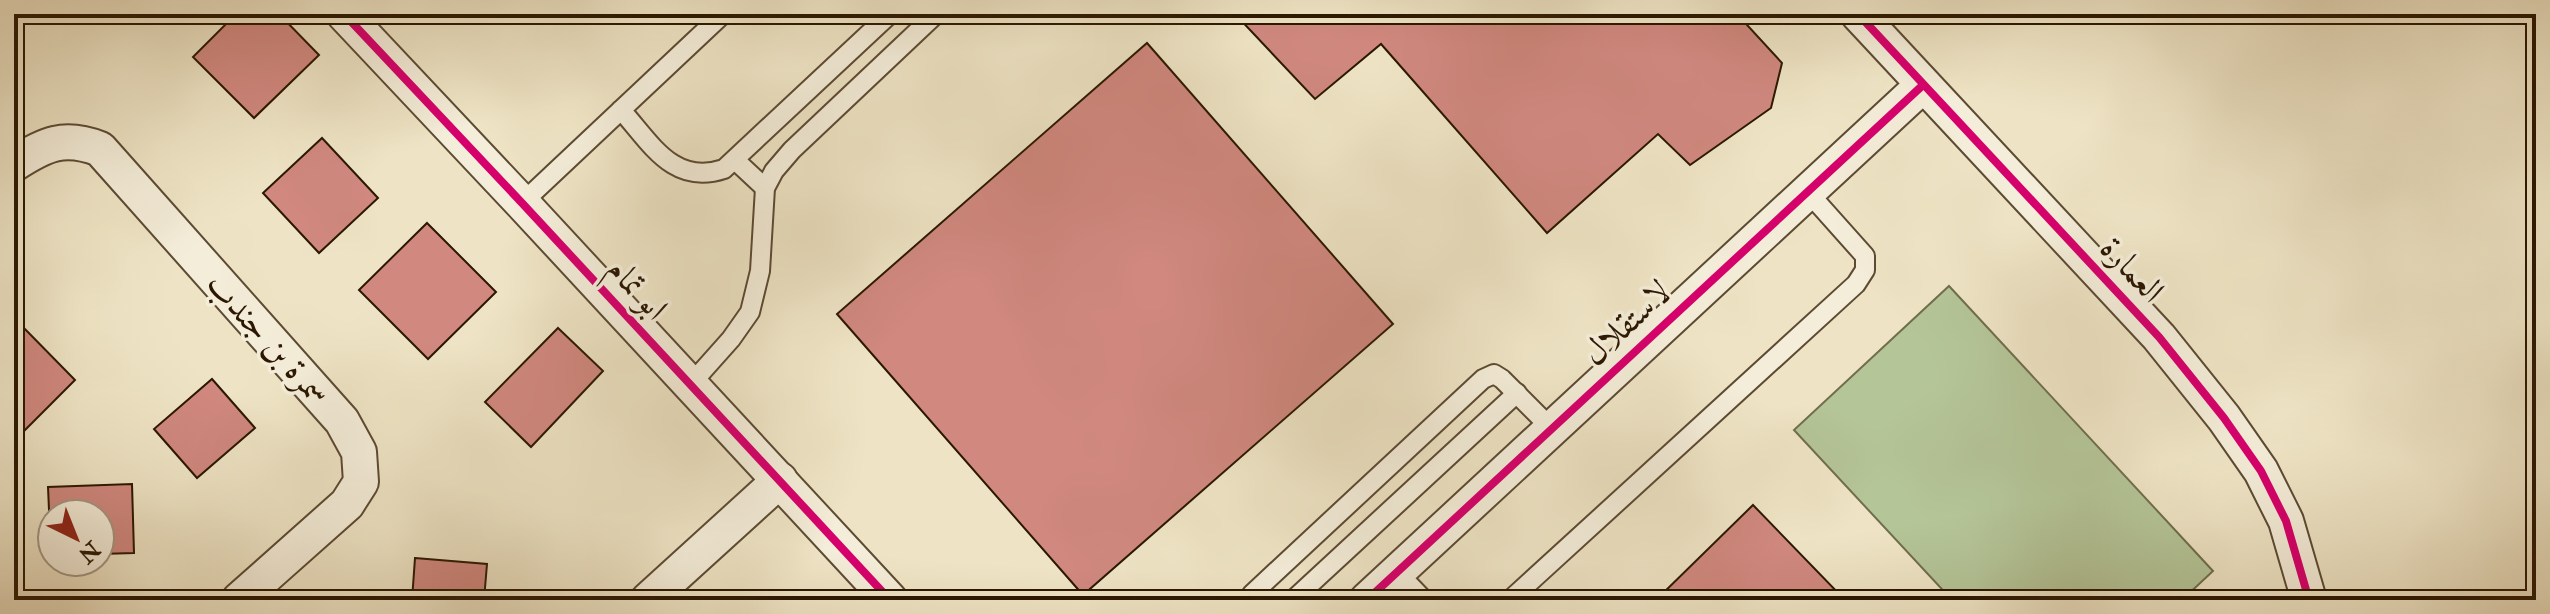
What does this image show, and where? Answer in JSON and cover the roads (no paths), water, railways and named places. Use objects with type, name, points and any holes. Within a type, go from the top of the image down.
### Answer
[{"type":"street","name":"ابو تمام","points":[[344,14],[890,600]]},
{"type":"street","name":"العمارة","points":[[1858,14],[2159,337],[2224,418],[2261,471],[2286,521],[2309,600]]},
{"type":"street","name":"لاستقلال","points":[[1367,600],[1923,85]]},
{"type":"street","name":"سمرة بن جندب","points":[[14,164],[45,146],[78,141],[100,149],[342,421],[359,452],[361,482],[347,504],[239,600]]},
{"type":"street","points":[[648,600],[780,480]]},
{"type":"lane","points":[[522,203],[723,14]]},
{"type":"lane","points":[[621,110],[665,159],[682,170],[712,173],[724,169],[890,14]]},
{"type":"lane","points":[[690,385],[731,339],[750,312],[760,271],[765,188],[774,171],[792,150],[936,14]]},
{"type":"lane","points":[[735,160],[765,188]]},
{"type":"lane","points":[[1510,600],[1856,284],[1865,270],[1865,256],[1807,191]]},
{"type":"lane","points":[[1249,600],[1483,379],[1498,375],[1551,428]]},
{"type":"lane","points":[[1293,600],[1517,393]]},
{"type":"lane","points":[[1397,572],[1424,600]]}]
